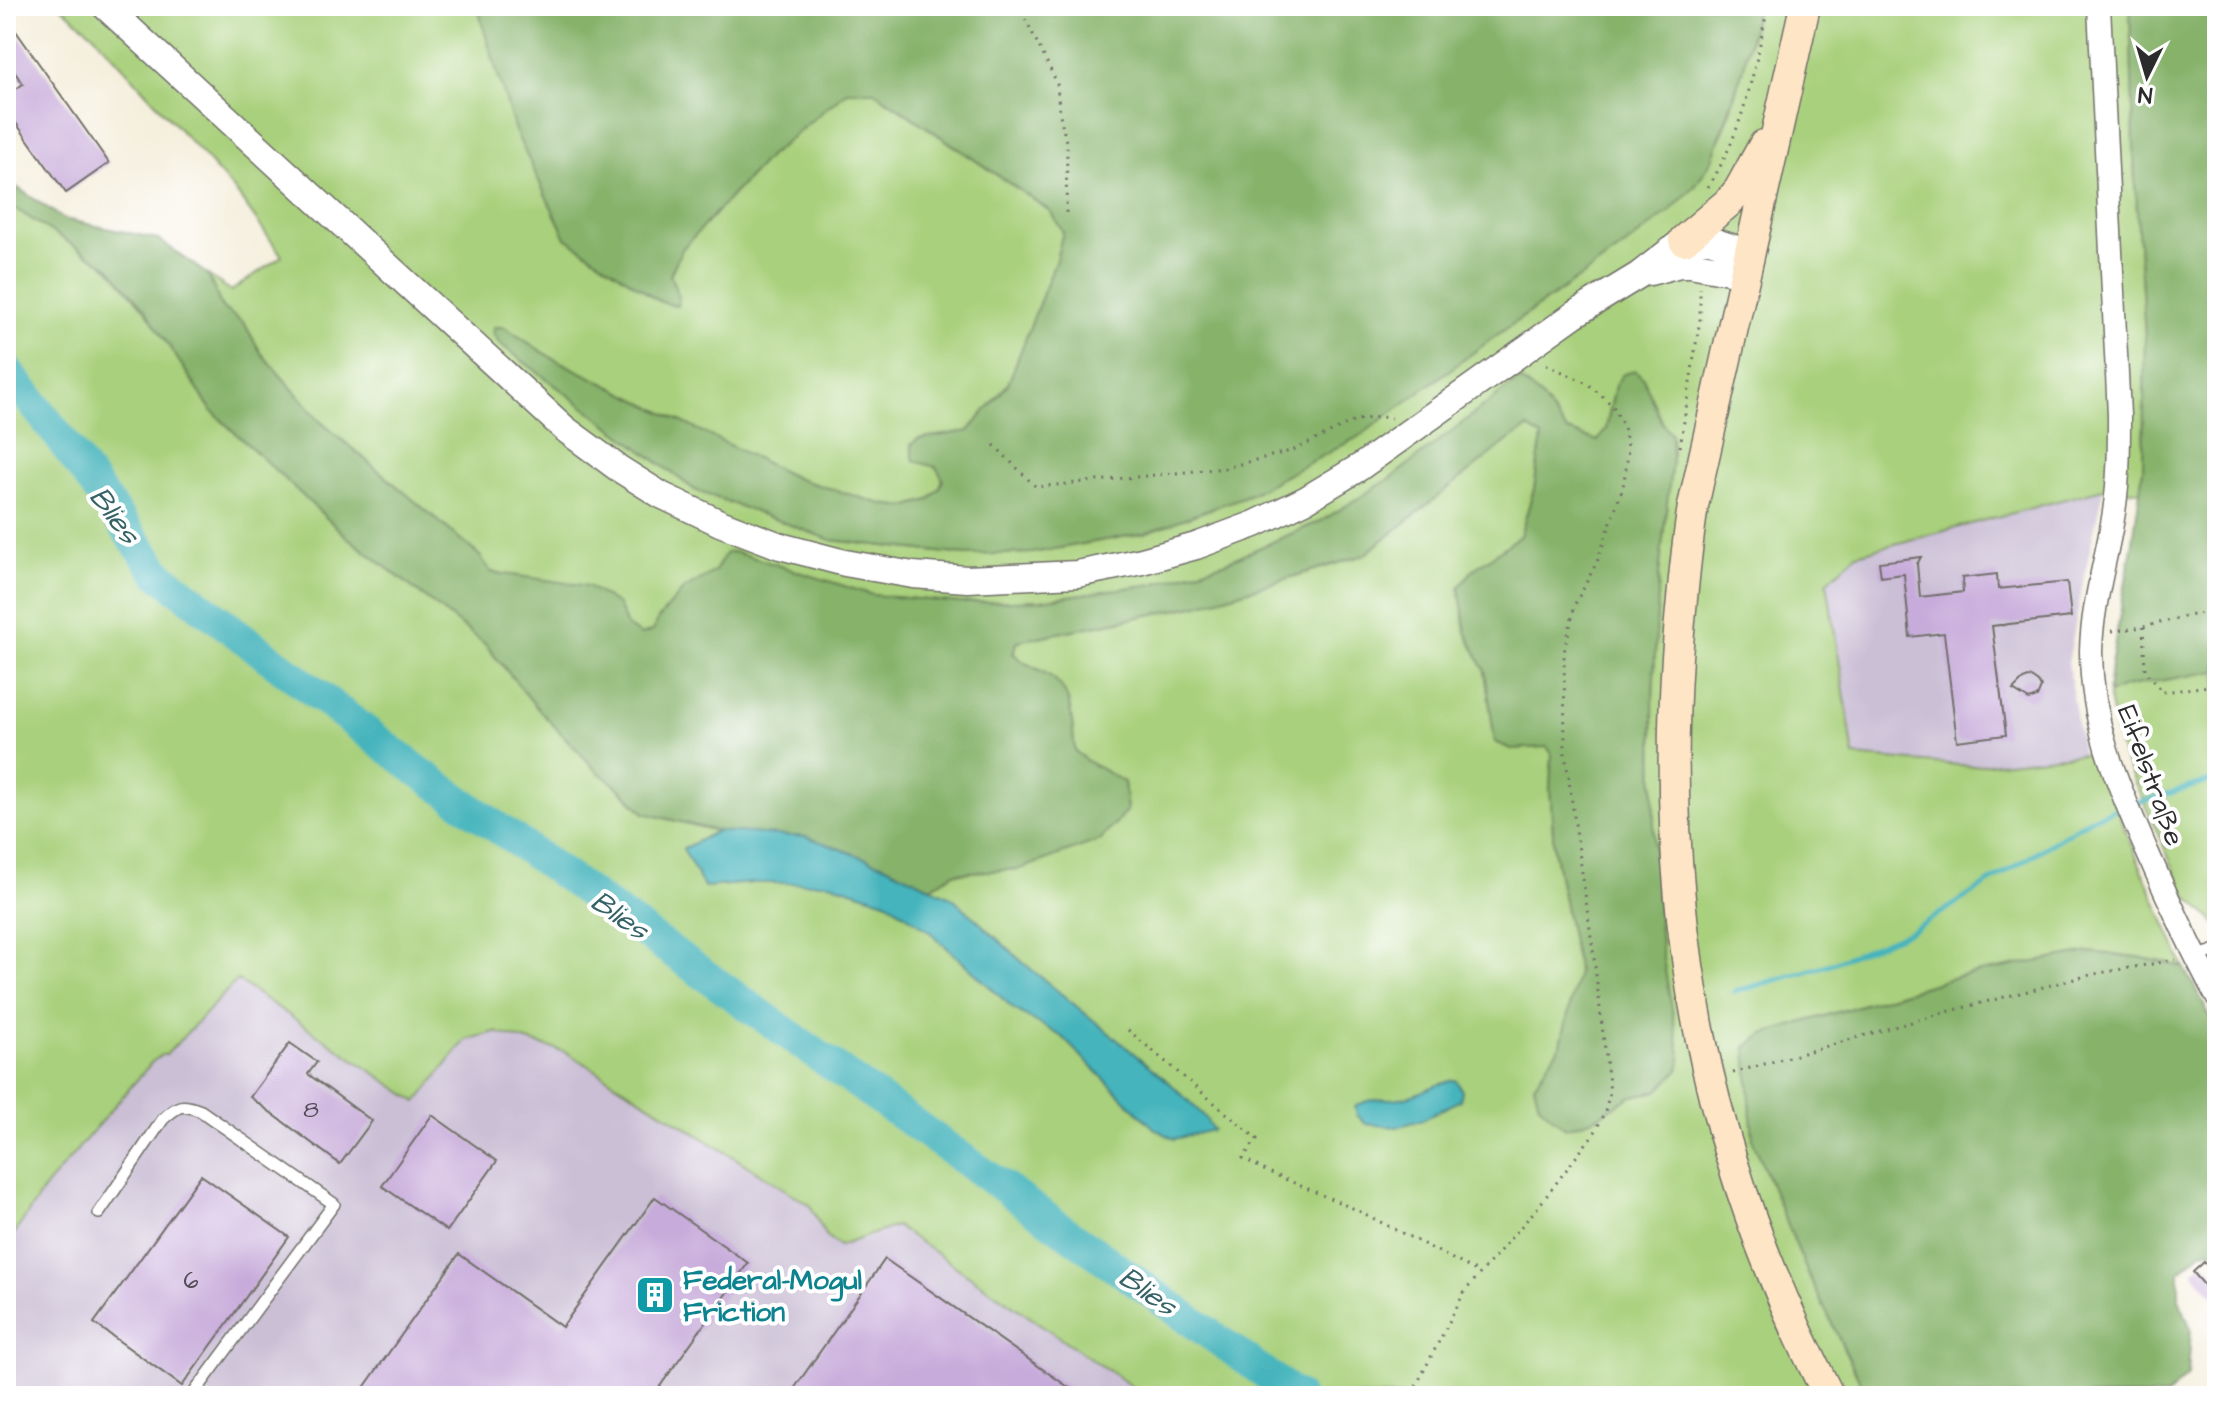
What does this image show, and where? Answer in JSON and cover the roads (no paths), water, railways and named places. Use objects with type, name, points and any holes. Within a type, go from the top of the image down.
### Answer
[{"type":"main road","points":[[1805,6],[1693,506],[1685,557],[1673,732],[1675,851],[1687,967],[1719,1120],[1760,1244],[1798,1334],[1829,1396]]},
{"type":"main road","points":[[1684,240],[1719,212],[1739,190],[1782,112]]},
{"type":"street","name":"Eifelstraße","points":[[2099,6],[2119,466],[2092,634],[2093,696],[2102,739],[2118,784],[2195,957],[2217,997]]},
{"type":"street","points":[[108,9],[565,429],[618,468],[661,495],[720,523],[780,546],[845,563],[913,575],[967,579],[1077,574],[1163,556],[1255,524],[1336,483],[1575,314],[1639,275],[1684,240],[1710,240],[1747,264]]},
{"type":"street","points":[[1639,275],[1680,264],[1747,264]]},
{"type":"lane","points":[[2195,957],[2217,950]]},
{"type":"lane","points":[[99,1213],[163,1119],[177,1107],[188,1105],[334,1204],[192,1396]]},
{"type":"water","points":[[717,831],[807,837],[884,865],[953,898],[1020,960],[1170,1083],[1204,1116],[1213,1130],[1174,1139],[1154,1128],[1061,1036],[1014,1009],[928,930],[886,901],[830,883],[753,883],[704,887],[683,849]]},
{"type":"water","points":[[1456,1080],[1462,1091],[1460,1100],[1424,1119],[1397,1127],[1366,1124],[1357,1115],[1355,1107],[1367,1101],[1406,1097]]},
{"type":"waterway","name":"Blies","points":[[6,369],[159,574],[418,771],[1297,1396]]},
{"type":"waterway","points":[[2134,804],[2217,779]]},
{"type":"waterway","points":[[1734,992],[1828,965],[1912,931],[2092,818],[2120,808]]},
{"type":"place","name":"Federal-Mogul Friction","points":[[655,1295]]}]
